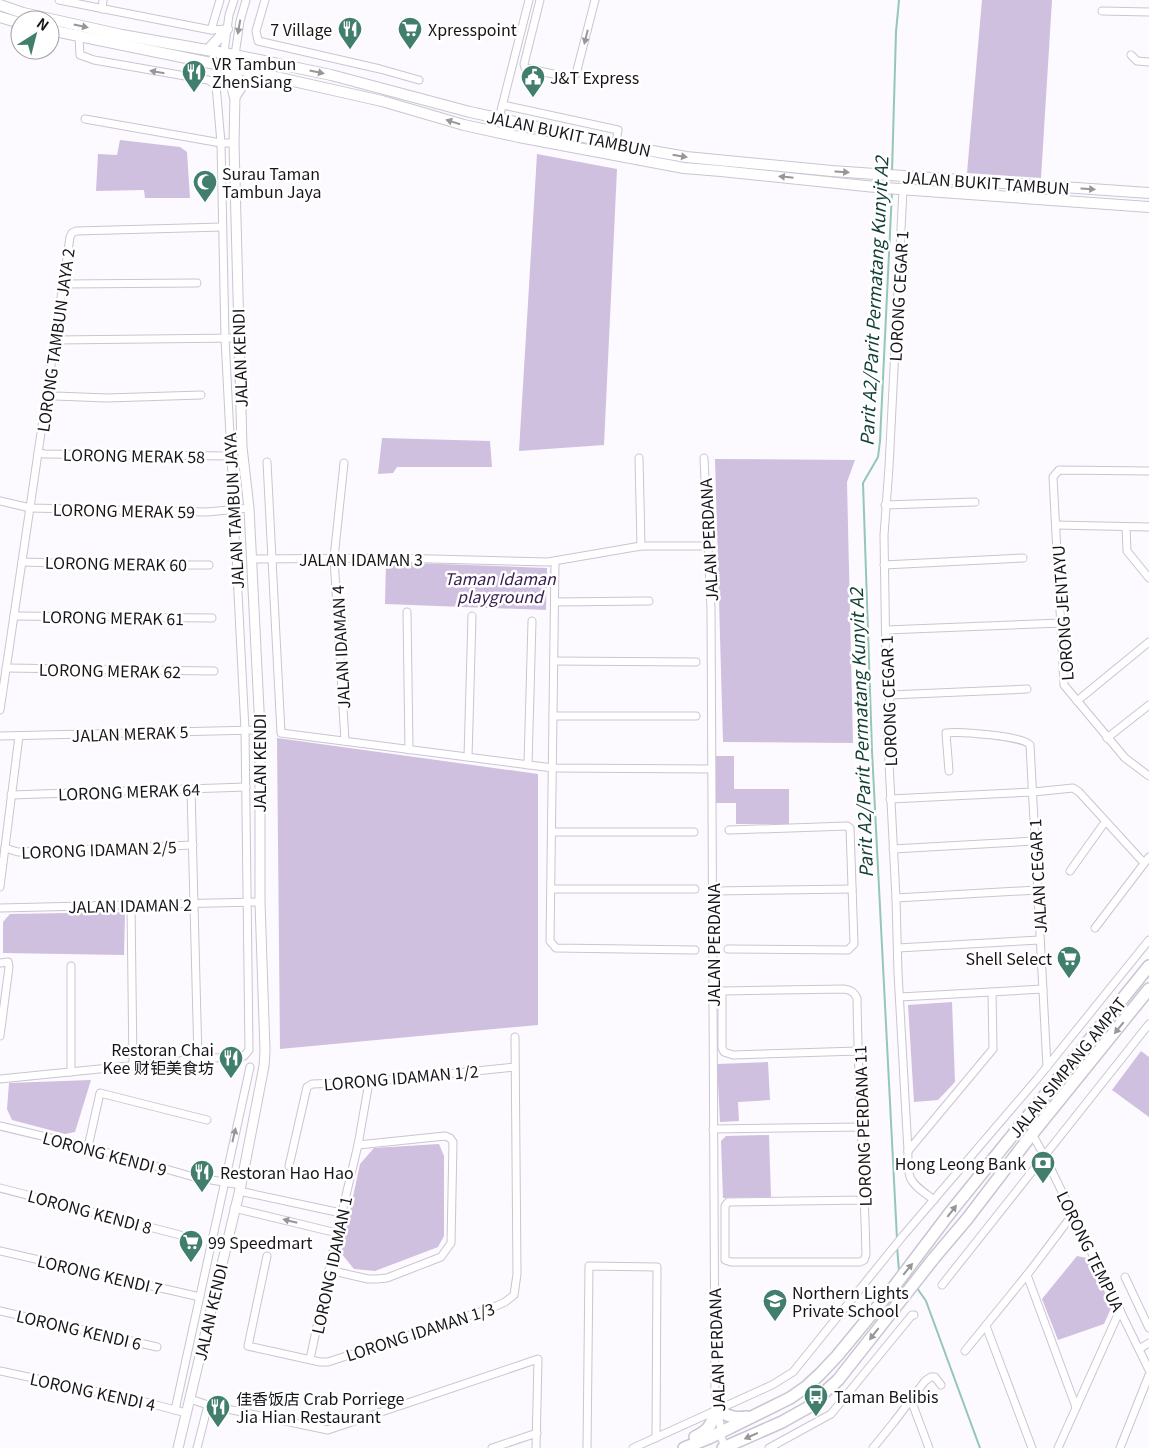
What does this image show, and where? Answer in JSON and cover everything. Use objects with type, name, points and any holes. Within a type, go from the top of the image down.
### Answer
[{"type":"highway","name":"JALAN SIMPANG AMPAT","points":[[684,1448],[790,1398],[806,1387],[837,1356],[1149,966]]},
{"type":"highway","name":"JALAN SIMPANG AMPAT","points":[[726,1447],[782,1422],[807,1408],[838,1380],[1149,989]]},
{"type":"highway","points":[[677,1448],[706,1431],[712,1425],[717,1410],[737,1418],[752,1417]]},
{"type":"main road","name":"JALAN BUKIT TAMBUN","points":[[0,5],[23,14],[113,33],[209,49],[331,75],[499,118],[616,144],[686,157],[887,175],[1149,193]]},
{"type":"main road","points":[[209,49],[227,29]]},
{"type":"main road","name":"JALAN BUKIT TAMBUN","points":[[60,32],[260,73],[382,101],[464,125],[519,138],[684,168],[902,190],[1149,207]]},
{"type":"main road","points":[[235,96],[246,80],[260,73]]},
{"type":"street","name":"JALAN BUKIT TAMBUN","points":[[0,5],[4,0]]},
{"type":"street","points":[[59,0],[211,30],[227,29]]},
{"type":"street","points":[[102,9],[104,0]]},
{"type":"street","points":[[211,30],[220,0]]},
{"type":"street","points":[[231,68],[224,52],[234,0]]},
{"type":"street","points":[[231,68],[246,0]]},
{"type":"street","points":[[265,0],[256,31],[258,41],[380,69],[419,80]]},
{"type":"street","points":[[499,118],[529,0]]},
{"type":"street","points":[[540,0],[524,64],[525,68],[572,78],[576,74],[595,0]]},
{"type":"street","points":[[1102,12],[1149,12]]},
{"type":"street","name":"JALAN TAMBUN JAYA","points":[[80,37],[80,55],[94,60],[213,82],[216,86],[221,142],[225,338],[245,730]]},
{"type":"street","points":[[1132,55],[1137,61],[1149,62]]},
{"type":"street","name":"JALAN KENDI","points":[[178,1448],[240,1188],[264,1066],[265,1051],[260,902],[260,730],[249,508],[242,447],[234,143],[235,96],[238,79],[231,68]]},
{"type":"street","points":[[503,105],[618,130],[616,144]]},
{"type":"street","points":[[85,119],[234,143]]},
{"type":"street","name":"LORONG CEGAR 1","points":[[902,190],[889,467],[885,504],[886,665],[890,694],[887,724],[908,1171],[912,1183],[934,1200]]},
{"type":"street","name":"LORONG TAMBUN JAYA 2","points":[[30,508],[72,232],[222,227]]},
{"type":"street","points":[[63,284],[197,283]]},
{"type":"street","points":[[55,340],[239,338]]},
{"type":"street","points":[[47,394],[107,398],[201,395]]},
{"type":"street","name":"LORONG MERAK 58","points":[[38,453],[231,456]]},
{"type":"street","points":[[639,458],[641,546]]},
{"type":"street","name":"JALAN PERDANA","points":[[704,458],[711,608],[712,1128],[715,1390],[721,1431],[725,1435],[726,1447]]},
{"type":"street","name":"JALAN KENDI","points":[[267,462],[281,733],[345,741]]},
{"type":"street","name":"JALAN IDAMAN 4","points":[[344,463],[334,558],[345,741]]},
{"type":"street","name":"LORONG JENTAYU","points":[[1149,471],[1059,470],[1053,477],[1064,685],[1125,758],[1149,776]]},
{"type":"street","name":"LORONG MERAK 59","points":[[0,501],[30,508],[207,512],[249,508]]},
{"type":"street","points":[[885,504],[975,502]]},
{"type":"street","points":[[0,710],[30,508]]},
{"type":"street","points":[[1056,525],[1149,527]]},
{"type":"street","points":[[1126,527],[1127,551],[1149,578]]},
{"type":"street","name":"JALAN IDAMAN 3","points":[[252,560],[334,558],[555,562],[641,546],[709,546]]},
{"type":"street","points":[[884,565],[1023,558]]},
{"type":"street","name":"LORONG MERAK 60","points":[[22,562],[126,565],[209,564]]},
{"type":"street","points":[[555,562],[550,941],[556,948],[695,950]]},
{"type":"street","points":[[554,602],[649,601]]},
{"type":"street","points":[[407,612],[409,750]]},
{"type":"street","name":"LORONG MERAK 61","points":[[14,616],[212,618]]},
{"type":"street","points":[[468,757],[472,616]]},
{"type":"street","points":[[528,765],[532,621]]},
{"type":"street","points":[[886,630],[1061,623]]},
{"type":"street","points":[[1077,701],[1149,642]]},
{"type":"street","points":[[554,661],[696,662]]},
{"type":"street","name":"LORONG MERAK 62","points":[[6,668],[214,671]]},
{"type":"street","points":[[890,694],[1028,688]]},
{"type":"street","points":[[1107,738],[1149,705]]},
{"type":"street","points":[[553,716],[696,716]]},
{"type":"street","name":"JALAN KENDI","points":[[198,1059],[244,1056],[248,1054],[249,1050],[245,730]]},
{"type":"street","name":"JALAN MERAK 5","points":[[0,736],[260,730]]},
{"type":"street","name":"JALAN CEGAR 1","points":[[949,771],[946,733],[1001,736],[1026,740],[1030,745],[1047,1067]]},
{"type":"street","points":[[0,887],[19,736]]},
{"type":"street","points":[[345,741],[553,768],[711,768]]},
{"type":"street","name":"LORONG MERAK 64","points":[[11,795],[246,788]]},
{"type":"street","points":[[890,799],[1033,792],[1074,788],[1144,863]]},
{"type":"street","points":[[0,1079],[198,1059],[190,789]]},
{"type":"street","points":[[1070,871],[1106,822]]},
{"type":"street","points":[[728,950],[848,950],[854,944],[850,828],[847,826],[729,830]]},
{"type":"street","points":[[552,832],[694,832]]},
{"type":"street","points":[[893,850],[1035,841]]},
{"type":"street","name":"LORONG IDAMAN 2/5","points":[[5,848],[18,852],[193,845]]},
{"type":"street","points":[[1095,928],[1149,857]]},
{"type":"street","points":[[713,891],[852,888]]},
{"type":"street","points":[[552,889],[695,889]]},
{"type":"street","points":[[896,898],[1037,890]]},
{"type":"street","name":"JALAN IDAMAN 2","points":[[0,908],[260,902]]},
{"type":"street","points":[[131,905],[133,1066]]},
{"type":"street","points":[[898,948],[1040,940]]},
{"type":"street","name":"JALAN SIMPANG AMPAT","points":[[633,1448],[772,1385],[792,1372],[902,1236],[1047,1067],[1149,940]]},
{"type":"street","points":[[0,963],[8,962],[9,967],[0,1036]]},
{"type":"street","points":[[71,966],[71,1072]]},
{"type":"street","name":"LORONG PERDANA 11","points":[[858,1051],[733,1055],[724,1052],[722,995],[726,990],[844,989],[850,990],[857,998],[865,1200],[866,1255],[864,1260],[860,1262],[728,1262],[725,1260],[726,1203],[731,1201],[865,1200]]},
{"type":"street","points":[[900,997],[1043,989]]},
{"type":"street","points":[[908,1150],[993,1049],[992,992]]},
{"type":"street","points":[[942,1284],[1149,1024]]},
{"type":"street","name":"LORONG IDAMAN 1/3","points":[[267,1256],[248,1346],[328,1362],[492,1308],[514,1295],[518,1274],[515,1037]]},
{"type":"street","name":"JALAN KENDI","points":[[175,1410],[250,1067]]},
{"type":"street","name":"LORONG IDAMAN 1/2","points":[[289,1166],[307,1088],[312,1084],[369,1082],[515,1067]]},
{"type":"street","points":[[1037,1079],[1049,1090]]},
{"type":"street","name":"LORONG IDAMAN 1","points":[[310,1359],[341,1213],[358,1145],[369,1082]]},
{"type":"street","points":[[88,1147],[100,1093],[207,1120]]},
{"type":"street","name":"LORONG KENDI 9","points":[[0,1126],[341,1213]]},
{"type":"street","points":[[712,1128],[862,1127]]},
{"type":"street","name":"LORONG TEMPUA","points":[[1032,1134],[1149,1370]]},
{"type":"street","points":[[329,1270],[368,1279],[387,1278],[441,1257],[451,1243],[452,1142],[450,1138],[444,1136],[358,1145]]},
{"type":"street","name":"LORONG KENDI 8","points":[[0,1188],[180,1235]]},
{"type":"street","points":[[234,1208],[337,1233]]},
{"type":"street","points":[[965,1351],[1027,1275],[1073,1214]]},
{"type":"street","name":"LORONG KENDI 7","points":[[0,1251],[200,1298]]},
{"type":"street","points":[[587,1448],[589,1266],[657,1267],[656,1438]]},
{"type":"street","points":[[1027,1275],[1076,1407]]},
{"type":"street","points":[[1125,1277],[1149,1328]]},
{"type":"street","name":"LORONG KENDI 6","points":[[0,1310],[157,1347]]},
{"type":"street","points":[[1058,1448],[1120,1310]]},
{"type":"street","points":[[769,1448],[831,1414],[912,1315],[914,1315]]},
{"type":"street","points":[[986,1326],[1032,1448]]},
{"type":"street","points":[[1139,1349],[1149,1343]]},
{"type":"street","points":[[190,1398],[208,1405],[328,1430],[538,1359],[536,1448]]},
{"type":"street","name":"LORONG KENDI 4","points":[[0,1371],[186,1413]]},
{"type":"street","points":[[1120,1448],[1149,1375]]},
{"type":"street","points":[[873,1448],[924,1381],[931,1376],[935,1377],[940,1385]]},
{"type":"street","points":[[911,1400],[929,1448]]},
{"type":"street","points":[[197,1448],[208,1405]]},
{"type":"street","points":[[492,1448],[537,1432]]},
{"type":"green space","points":[[982,0],[1052,0],[1041,178],[967,173]]},
{"type":"green space","points":[[120,140],[180,147],[187,152],[190,198],[145,198],[144,190],[96,191],[98,154],[117,155]]},
{"type":"green space","points":[[537,154],[617,169],[604,445],[519,451]]},
{"type":"green space","points":[[382,438],[490,441],[492,467],[397,467],[393,473],[378,474]]},
{"type":"green space","points":[[715,459],[855,460],[847,482],[853,743],[723,742]]},
{"type":"green space","name":"Taman Idaman playground","points":[[386,562],[547,568],[546,610],[385,604]]},
{"type":"green space","points":[[277,738],[538,774],[538,1025],[280,1049]]},
{"type":"green space","points":[[715,756],[734,756],[734,789],[789,789],[789,824],[736,824],[736,803],[715,803]]},
{"type":"green space","points":[[125,912],[124,955],[3,953],[3,922],[10,914]]},
{"type":"green space","points":[[952,1002],[955,1082],[938,1100],[914,1102],[908,1005]]},
{"type":"green space","points":[[1141,1051],[1149,1057],[1149,1117],[1112,1090]]},
{"type":"green space","points":[[768,1062],[770,1100],[738,1102],[739,1121],[720,1122],[717,1064]]},
{"type":"green space","points":[[91,1080],[75,1132],[65,1134],[12,1120],[7,1109],[9,1083]]},
{"type":"green space","points":[[769,1135],[771,1197],[723,1198],[721,1141],[726,1136]]},
{"type":"green space","points":[[439,1144],[444,1156],[444,1236],[438,1247],[375,1271],[354,1269],[341,1253],[360,1164],[374,1148]]},
{"type":"green space","points":[[1077,1256],[1087,1258],[1112,1306],[1104,1324],[1058,1340],[1042,1299]]},
{"type":"waterway","name":"Parit A2/Parit Permatang Kunyit A2","points":[[892,172],[896,32],[899,0]]},
{"type":"waterway","name":"Parit A2/Parit Permatang Kunyit A2","points":[[892,191],[880,441],[878,457],[863,483],[872,751],[897,1239]]},
{"type":"waterway","name":"Parit A2/Parit Permatang Kunyit A2","points":[[897,1246],[899,1271]]},
{"type":"waterway","name":"Parit A2/Parit Permatang Kunyit A2","points":[[917,1288],[926,1301],[980,1448]]},
{"type":"place","name":"7 Village","points":[[350,50]]},
{"type":"place","name":"Xpresspoint","points":[[410,50]]},
{"type":"place","name":"VR Tambun ZhenSiang","points":[[194,93]]},
{"type":"place","name":"J&T Express","points":[[533,98]]},
{"type":"place","name":"Surau Taman Tambun Jaya","points":[[205,203]]},
{"type":"place","name":"Shell Select","points":[[1069,979]]},
{"type":"place","name":"Restoran Chai Kee 财钜美食坊","points":[[231,1079]]},
{"type":"place","name":"Hong Leong Bank","points":[[1043,1184]]},
{"type":"place","name":"Restoran Hao Hao","points":[[202,1193]]},
{"type":"place","name":"99 Speedmart","points":[[191,1263]]},
{"type":"place","name":"Northern Lights Private School","points":[[775,1322]]},
{"type":"place","name":"Taman Belibis","points":[[816,1417]]},
{"type":"place","name":"佳香饭店 Crab Porriege Jia Hian Restaurant","points":[[218,1428]]}]
